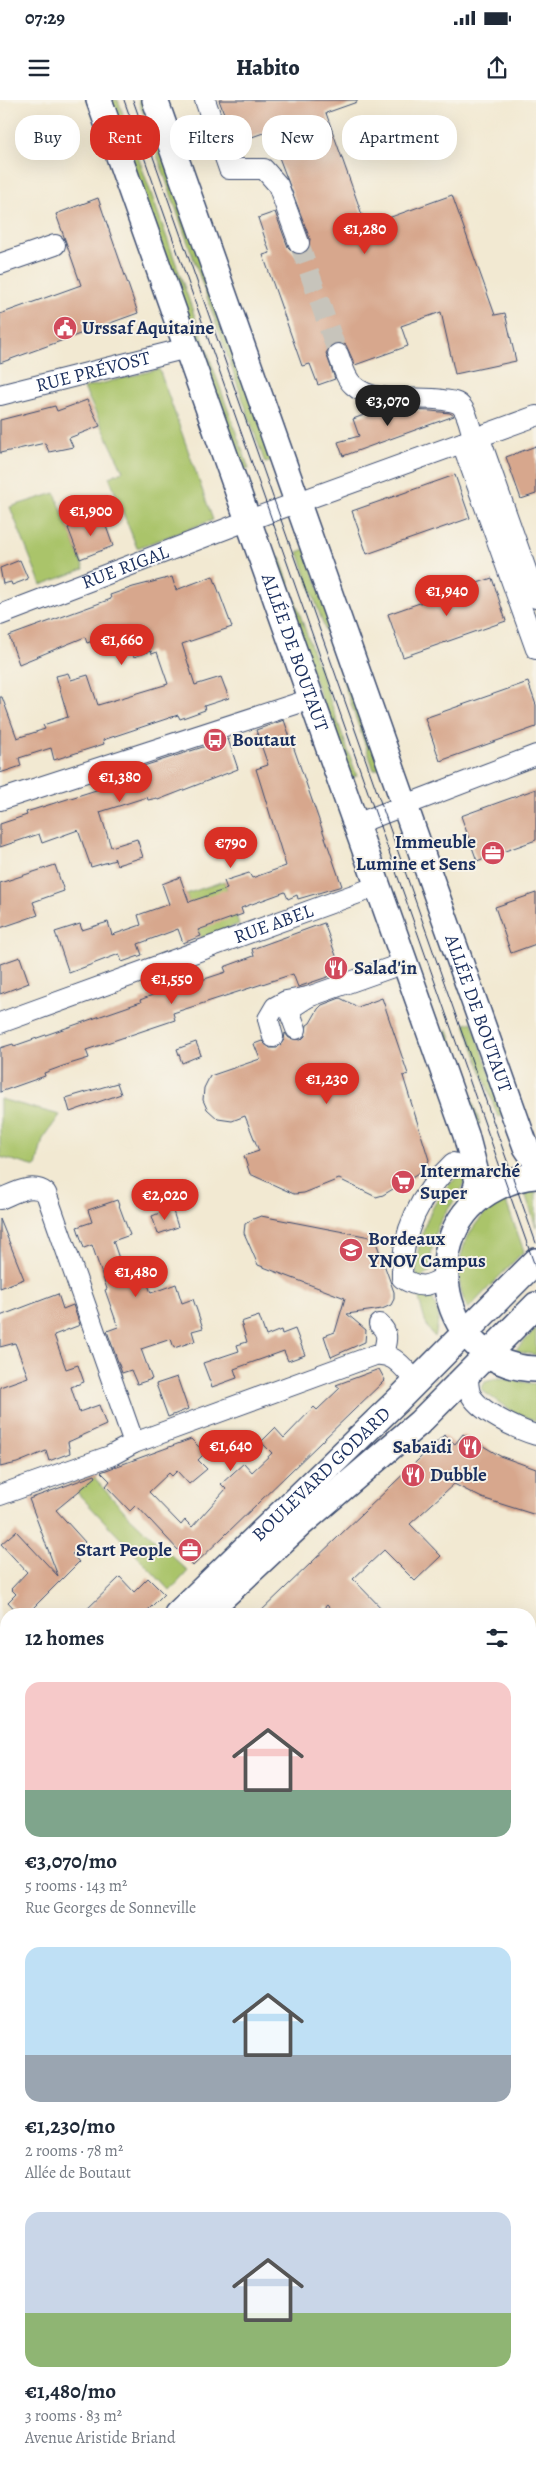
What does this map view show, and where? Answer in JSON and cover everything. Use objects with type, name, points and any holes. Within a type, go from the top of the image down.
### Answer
[{"type":"main road","name":"ALLÉE DE BOUTAUT","points":[[99,100],[469,1145],[478,1181],[471,1206]]},
{"type":"main road","name":"ALLÉE DE BOUTAUT","points":[[155,100],[405,806],[533,1148]]},
{"type":"main road","points":[[534,1370],[508,1364],[488,1353],[465,1333],[450,1306],[444,1277],[446,1254],[454,1232],[471,1206],[487,1192],[506,1183],[536,1176]]},
{"type":"main road","name":"BOULEVARD GODARD","points":[[183,1608],[286,1510],[536,1261]]},
{"type":"main road","name":"BOULEVARD GODARD","points":[[211,1608],[302,1524],[419,1423],[536,1305]]},
{"type":"street","points":[[205,100],[229,169],[264,169],[278,185],[298,243]]},
{"type":"street","points":[[0,264],[55,245]]},
{"type":"street","name":"RUE PRÉVOST","points":[[0,395],[187,348]]},
{"type":"street","points":[[338,354],[346,376],[353,385],[367,394],[385,397],[426,397],[458,403],[463,407],[536,649]]},
{"type":"street","name":"RUE RIGAL","points":[[0,615],[249,520],[536,416]]},
{"type":"street","points":[[472,439],[536,598]]},
{"type":"street","points":[[0,800],[311,699]]},
{"type":"street","points":[[356,824],[536,755]]},
{"type":"street","name":"RUE ABEL","points":[[0,1023],[378,886]]},
{"type":"street","points":[[273,1037],[268,1019],[275,1007],[286,1000],[308,997],[404,963]]},
{"type":"street","points":[[296,1029],[290,1013],[291,1008],[308,997]]},
{"type":"street","points":[[444,1277],[431,1285],[414,1286],[402,1278],[402,1267],[409,1229],[419,1206],[426,1193],[453,1163]]},
{"type":"street","points":[[0,1199],[29,1187],[46,1193],[134,1443]]},
{"type":"street","points":[[379,1324],[384,1328],[387,1337],[383,1354]]},
{"type":"street","points":[[0,1495],[110,1456],[134,1443],[375,1355],[387,1354],[396,1360],[416,1381]]},
{"type":"street","points":[[468,1374],[470,1394],[475,1400],[498,1418],[536,1435]]},
{"type":"green space","points":[[110,100],[118,100],[123,115],[115,115]]},
{"type":"green space","points":[[138,100],[146,100],[151,115],[143,115]]},
{"type":"green space","points":[[160,140],[273,461],[265,463],[159,160]]},
{"type":"green space","points":[[131,160],[139,160],[249,469],[241,472]]},
{"type":"green space","points":[[159,369],[213,520],[137,548],[109,477],[123,471],[84,388]]},
{"type":"green space","points":[[55,493],[84,569],[41,585],[10,507]]},
{"type":"green space","points":[[305,549],[382,767],[374,770],[298,552]]},
{"type":"green space","points":[[280,558],[357,776],[349,778],[273,560]]},
{"type":"green space","points":[[224,881],[239,924],[201,938],[186,894]]},
{"type":"green space","points":[[472,1022],[505,1115],[498,1117],[465,1024]]},
{"type":"green space","points":[[448,1030],[480,1124],[473,1126],[440,1033]]},
{"type":"green space","points":[[0,1099],[60,1115],[43,1139],[36,1167],[0,1157]]},
{"type":"green space","points":[[468,1171],[459,1194],[438,1226],[433,1244],[429,1273],[417,1279],[418,1250],[422,1234],[435,1203],[456,1179]]},
{"type":"green space","points":[[536,1191],[536,1227],[525,1193]]},
{"type":"green space","points":[[505,1199],[524,1251],[468,1309],[459,1277],[460,1261],[464,1246],[480,1219]]},
{"type":"green space","points":[[431,1293],[439,1317],[435,1337],[428,1328],[418,1295]]},
{"type":"green space","points":[[536,1329],[536,1355],[515,1351]]},
{"type":"green space","points":[[499,1378],[536,1384],[536,1421],[510,1410],[481,1390],[485,1382]]},
{"type":"green space","points":[[92,1476],[127,1514],[188,1571],[170,1591],[69,1484]]},
{"type":"building","points":[[219,100],[357,100],[357,102],[326,113],[327,115],[262,115],[262,133],[252,137],[252,115],[225,115]]},
{"type":"building","points":[[332,130],[366,226],[452,195],[495,315],[505,313],[516,361],[455,374],[441,312],[401,326],[408,346],[355,365],[346,345],[340,342],[333,343],[326,353],[335,379],[318,385],[310,364],[302,366],[263,255],[270,253],[258,218],[275,212],[288,247],[296,255],[308,251],[310,239],[280,160],[332,160]]},
{"type":"building","points":[[98,198],[138,313],[0,363],[0,314],[81,285],[56,214]]},
{"type":"building","points":[[87,400],[100,426],[69,438],[73,447],[49,452],[45,443],[0,453],[0,420],[55,406],[57,411]]},
{"type":"building","points":[[380,409],[431,411],[450,413],[454,416],[343,456],[338,442],[359,436],[353,419]]},
{"type":"building","points":[[536,446],[536,494],[521,499],[506,457]]},
{"type":"building","points":[[455,475],[470,518],[367,554],[352,511]]},
{"type":"building","points":[[102,515],[113,546],[80,559],[68,528]]},
{"type":"building","points":[[20,560],[28,579],[12,585],[11,582],[3,584],[0,568]]},
{"type":"building","points":[[213,576],[232,627],[182,644],[195,685],[221,677],[229,698],[204,706],[205,710],[180,719],[178,715],[103,740],[104,744],[54,760],[51,748],[19,758],[21,766],[0,773],[0,697],[2,697],[17,738],[45,729],[43,725],[68,717],[56,676],[68,673],[71,680],[88,675],[98,705],[168,684],[157,652],[152,654],[151,651],[134,657],[124,630],[87,643],[85,637],[19,664],[9,636],[111,599],[110,595],[133,587],[172,577],[176,590]]},
{"type":"building","points":[[492,578],[506,621],[403,657],[388,614]]},
{"type":"building","points":[[528,682],[536,705],[536,727],[440,761],[425,718]]},
{"type":"building","points":[[284,720],[342,886],[298,899],[297,895],[288,899],[285,892],[241,908],[243,914],[198,930],[201,936],[183,943],[178,929],[138,944],[142,955],[122,962],[119,954],[69,973],[55,932],[80,924],[82,930],[108,922],[112,935],[141,925],[138,915],[169,904],[162,884],[180,877],[189,902],[227,889],[224,881],[249,873],[252,878],[286,866],[256,769],[268,765],[256,730]]},
{"type":"building","points":[[228,739],[238,769],[158,800],[157,798],[148,800],[147,797],[100,812],[111,847],[137,839],[143,857],[117,865],[115,860],[91,867],[78,830],[42,843],[39,834],[0,847],[0,824],[27,815],[26,812],[125,781],[122,773]]},
{"type":"building","points":[[536,789],[536,840],[477,861],[461,816]]},
{"type":"building","points":[[55,865],[64,891],[33,902],[38,915],[0,928],[0,883]]},
{"type":"building","points":[[536,893],[536,944],[511,953],[495,907]]},
{"type":"building","points":[[324,923],[342,972],[298,987],[293,974],[173,1013],[175,1020],[86,1050],[89,1058],[44,1073],[45,1076],[0,1092],[0,1048],[13,1044],[14,1046],[141,1002],[140,1000],[165,990],[165,992],[226,972],[224,967],[254,956],[252,949]]},
{"type":"building","points":[[20,957],[29,983],[0,994],[0,964]]},
{"type":"building","points":[[340,998],[358,1007],[382,998],[408,1074],[403,1076],[429,1160],[425,1170],[383,1195],[376,1197],[339,1179],[304,1193],[294,1194],[250,1174],[244,1156],[259,1151],[245,1116],[232,1121],[218,1119],[207,1109],[203,1100],[204,1088],[210,1076],[260,1059],[254,1044],[262,1041],[270,1048],[277,1048],[284,1040],[285,1033],[289,1038],[301,1040],[305,1036],[307,1025],[318,1009],[322,1005]]},
{"type":"building","points":[[196,1042],[201,1055],[182,1063],[177,1049]]},
{"type":"building","points":[[117,1083],[121,1094],[70,1112],[66,1098]]},
{"type":"building","points":[[117,1200],[130,1235],[113,1241],[125,1276],[143,1270],[151,1293],[176,1284],[182,1303],[193,1299],[203,1328],[192,1331],[195,1341],[174,1348],[171,1339],[141,1349],[152,1379],[137,1384],[131,1370],[122,1373],[107,1331],[118,1327],[105,1290],[107,1289],[92,1245],[84,1248],[77,1227],[92,1222],[88,1210]]},
{"type":"building","points":[[172,1208],[178,1227],[158,1234],[152,1216]]},
{"type":"building","name":"Bordeaux YNOV Campus","points":[[261,1216],[370,1237],[376,1242],[394,1292],[394,1299],[391,1305],[382,1309],[347,1314],[366,1330],[365,1342],[331,1357],[324,1336],[335,1332],[345,1298],[258,1265],[244,1233],[245,1224]]},
{"type":"building","points":[[0,1219],[24,1279],[0,1288]]},
{"type":"building","points":[[58,1294],[63,1309],[73,1305],[80,1325],[54,1335],[66,1369],[78,1365],[84,1382],[71,1387],[79,1412],[99,1405],[106,1425],[68,1442],[70,1453],[49,1461],[46,1451],[17,1463],[0,1467],[0,1387],[28,1377],[15,1343],[0,1347],[0,1316]]},
{"type":"building","points":[[259,1316],[266,1336],[281,1330],[282,1334],[295,1329],[305,1355],[288,1361],[284,1351],[234,1369],[237,1378],[212,1387],[203,1363],[239,1351],[237,1345],[247,1342],[241,1322]]},
{"type":"building","points":[[379,1369],[385,1380],[193,1566],[136,1505],[130,1511],[106,1486],[110,1481],[101,1472],[191,1439],[205,1453],[198,1460],[207,1469],[189,1484],[177,1471],[172,1476],[169,1473],[149,1492],[181,1525],[185,1520],[192,1527],[226,1489],[221,1484],[244,1463],[252,1472],[272,1453],[261,1442],[275,1428],[284,1438],[314,1407],[317,1410],[340,1388],[336,1385]]},
{"type":"building","points":[[177,1377],[188,1409],[168,1417],[156,1384]]},
{"type":"building","points":[[463,1434],[500,1456],[536,1469],[536,1515],[482,1498],[454,1484],[410,1524],[441,1556],[415,1581],[384,1550],[353,1579],[381,1608],[330,1608],[327,1605],[324,1608],[264,1608],[444,1435],[455,1444]]},
{"type":"building","points":[[95,1475],[96,1477],[56,1510],[85,1542],[72,1554],[79,1562],[33,1608],[14,1608],[8,1602],[16,1594],[11,1589],[27,1572],[1,1544],[16,1531],[58,1576],[29,1499]]},
{"type":"building","points":[[120,1577],[134,1592],[148,1578],[164,1594],[150,1608],[88,1608]]},
{"type":"tunnel","points":[[299,243],[338,354]]},
{"type":"tram line","points":[[124,100],[536,1269]]},
{"type":"tram line","points":[[133,100],[536,1243]]},
{"type":"place","name":"Urssaf Aquitaine","points":[[65,328]]},
{"type":"place","name":"Boutaut","points":[[215,740]]},
{"type":"place","name":"Immeuble Lumine et Sens","points":[[493,853]]},
{"type":"place","name":"Salad'in","points":[[336,968]]},
{"type":"place","name":"Intermarché Super","points":[[403,1182]]},
{"type":"place","name":"Bordeaux YNOV Campus","points":[[351,1250]]},
{"type":"place","name":"Sabaïdi","points":[[470,1447]]},
{"type":"place","name":"Dubble","points":[[413,1475]]},
{"type":"place","name":"Start People","points":[[190,1550]]}]
